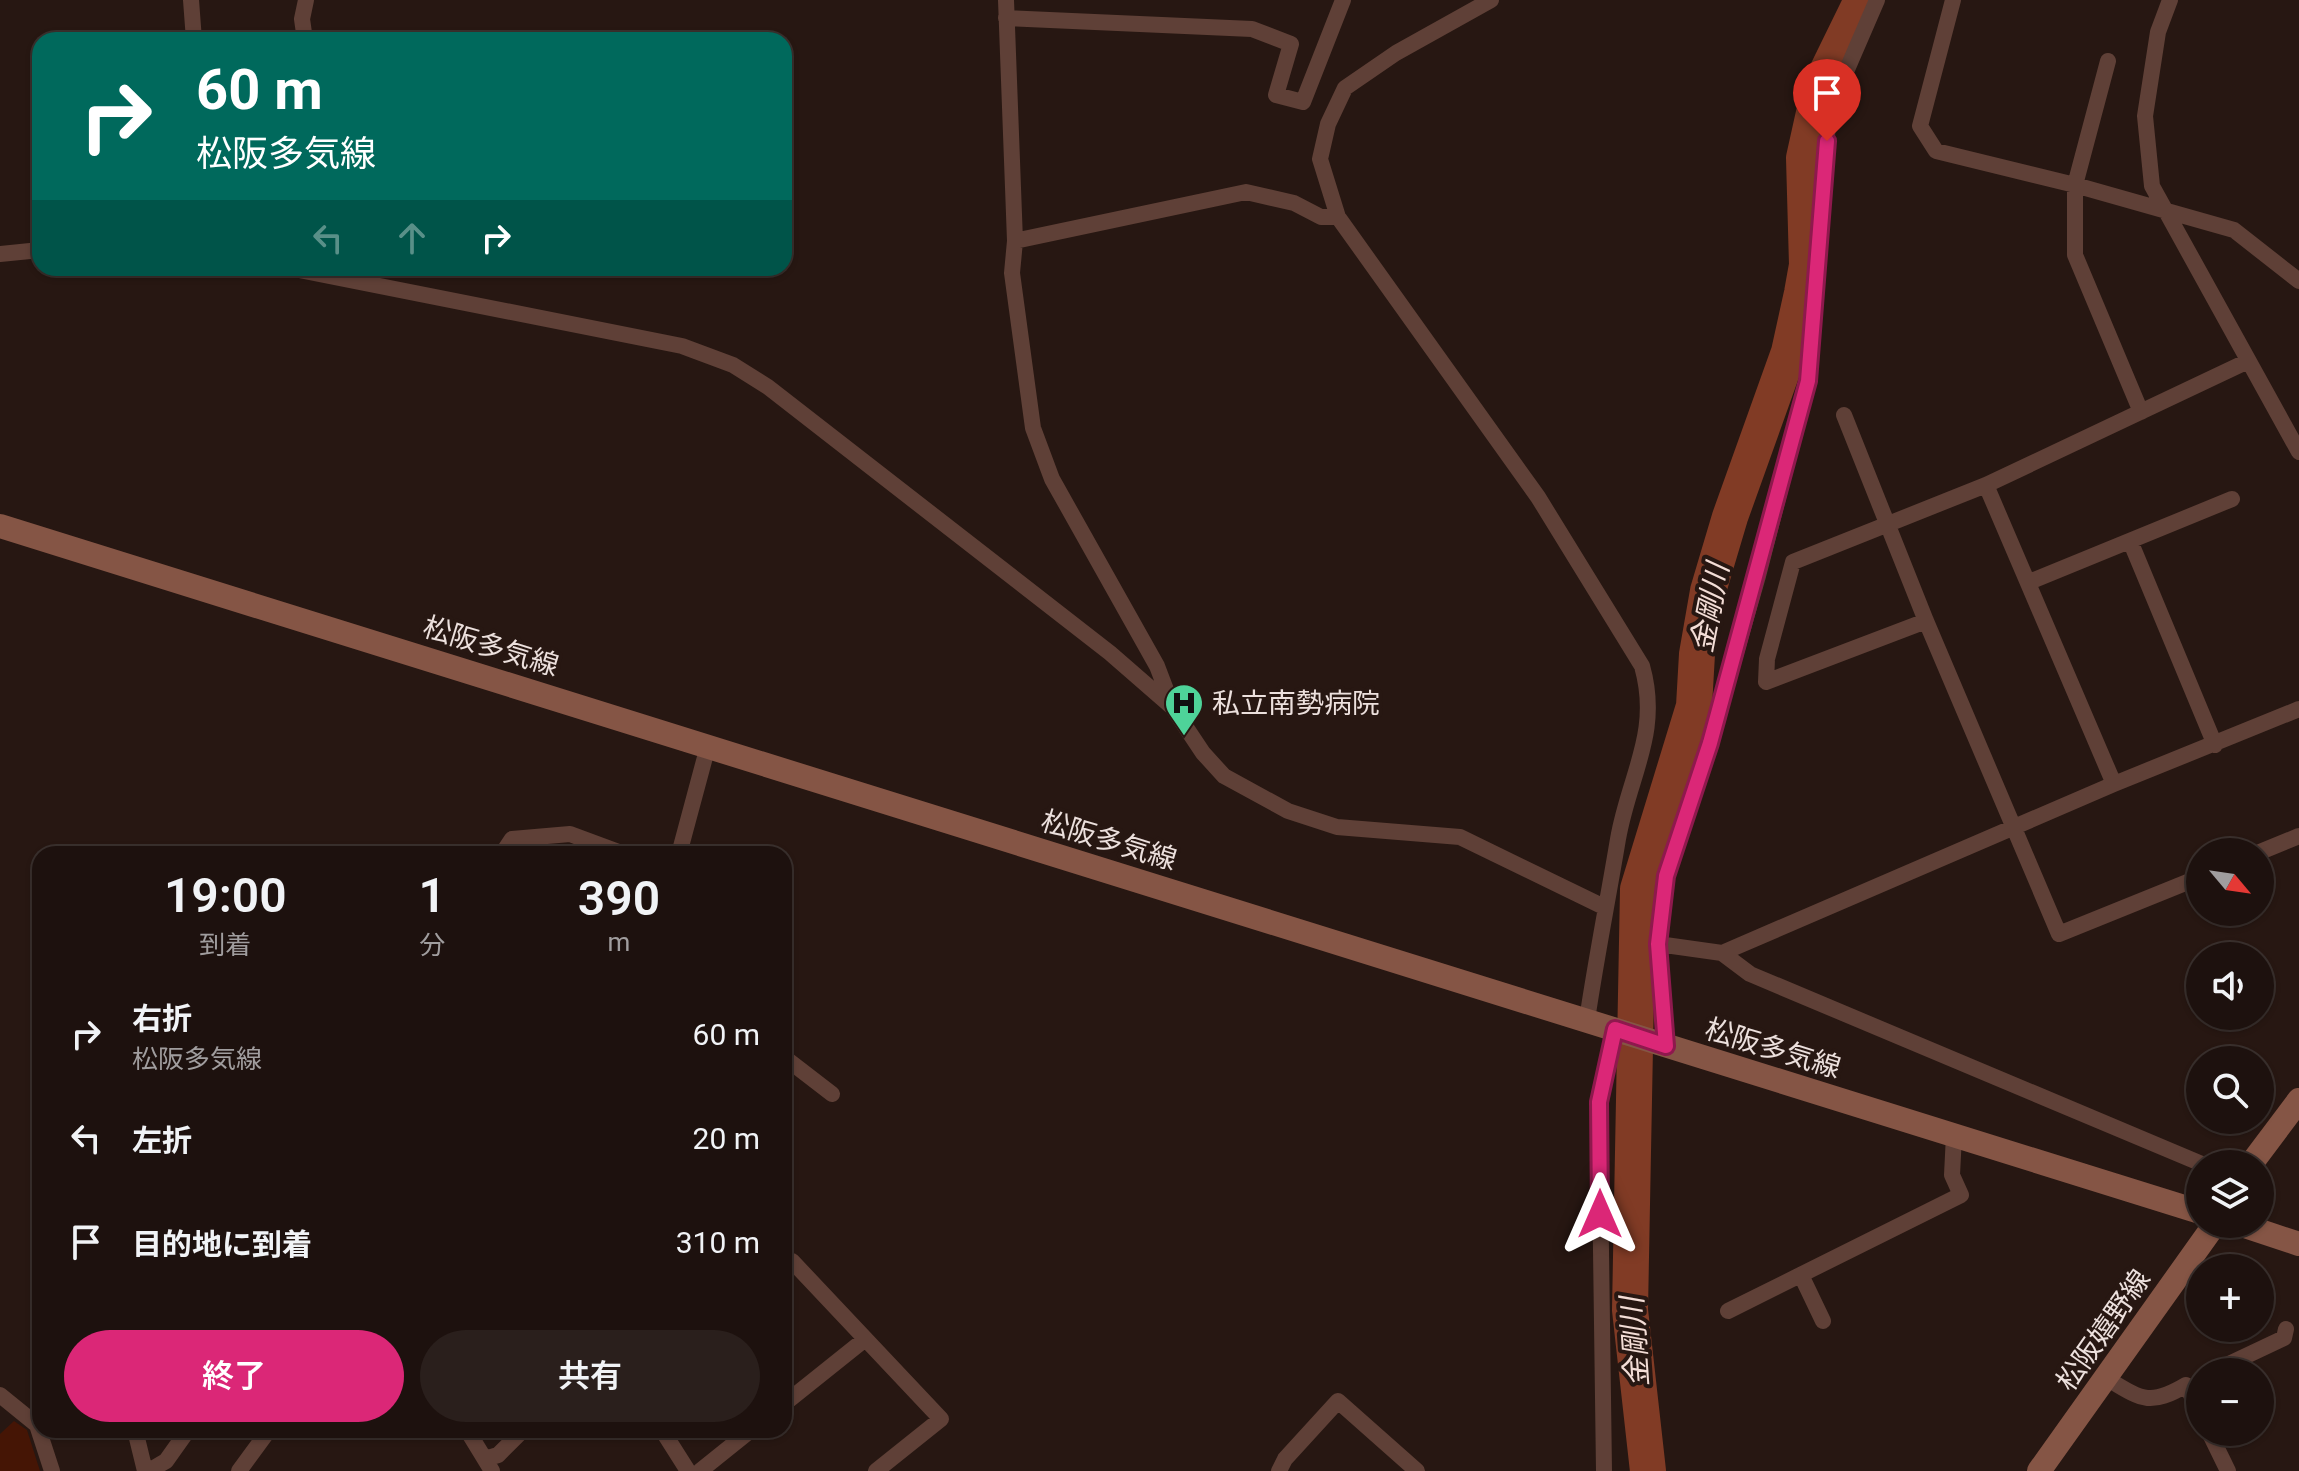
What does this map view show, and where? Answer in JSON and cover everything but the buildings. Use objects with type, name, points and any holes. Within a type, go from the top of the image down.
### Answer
[{"type":"main road","name":"松阪多気線","points":[[0,526],[2186,1208]]},
{"type":"main road","points":[[2262,1150],[2299,1100]]},
{"type":"main road","points":[[2274,1236],[2299,1244]]},
{"type":"main road","name":"松阪嬉野線","points":[[2039,1471],[2205,1238]]},
{"type":"street","points":[[191,0],[193,32]]},
{"type":"street","points":[[304,32],[302,19],[306,0]]},
{"type":"street","points":[[1006,0],[1015,241],[1012,273],[1033,428],[1052,479],[1157,666],[1173,708],[1203,753],[1224,776],[1288,811],[1337,827],[1460,837],[1604,907]]},
{"type":"street","points":[[1006,18],[1252,29],[1291,44],[1276,95],[1303,102],[1343,0]]},
{"type":"street","points":[[1491,0],[1396,53],[1345,88],[1328,124],[1320,159],[1338,217],[1538,497],[1642,666],[1649,693],[1650,720],[1604,907],[1587,1020]]},
{"type":"street","points":[[1660,1044],[1658,944],[1666,876],[1702,771],[1754,591],[1808,381],[1829,111],[1877,0]]},
{"type":"street","points":[[1953,0],[1920,126],[1936,151],[2075,185],[2234,230],[2299,281]]},
{"type":"street","points":[[2170,0],[2158,32],[2145,116],[2152,186],[2246,362],[2299,452]]},
{"type":"street","points":[[2108,61],[2075,185],[2075,255],[2141,412]]},
{"type":"street","points":[[1015,241],[1246,192],[1294,203],[1321,217],[1338,217]]},
{"type":"street","points":[[0,254],[32,251]]},
{"type":"street","points":[[329,276],[682,346],[733,365],[768,387],[1173,708]]},
{"type":"street","points":[[1926,621],[1766,682],[1767,659],[1793,562],[1986,485],[2246,362]]},
{"type":"street","points":[[1844,415],[1926,621],[2059,934],[2186,883]]},
{"type":"street","points":[[1986,485],[2114,784]]},
{"type":"street","points":[[2029,582],[2131,543],[2232,499]]},
{"type":"street","points":[[2131,543],[2215,745]]},
{"type":"street","points":[[1722,953],[2114,784],[2299,709]]},
{"type":"street","points":[[681,846],[708,746]]},
{"type":"street","points":[[507,846],[512,839],[570,834],[602,846]]},
{"type":"street","points":[[2274,846],[2299,836]]},
{"type":"street","points":[[1658,944],[1722,953],[1750,974],[2186,1157]]},
{"type":"street","points":[[1604,1471],[1599,1102],[1619,1031]]},
{"type":"street","points":[[792,1063],[832,1094]]},
{"type":"street","points":[[1728,1311],[1961,1195],[1952,1175],[1954,1135]]},
{"type":"street","points":[[792,1261],[941,1419],[876,1471]]},
{"type":"street","points":[[1801,1275],[1823,1321]]},
{"type":"street","points":[[2242,1358],[2284,1338],[2286,1329]]},
{"type":"street","points":[[792,1398],[864,1340]]},
{"type":"street","points":[[2106,1378],[2140,1399],[2163,1398],[2186,1385]]},
{"type":"street","points":[[0,1395],[32,1421]]},
{"type":"street","points":[[1279,1471],[1285,1459],[1338,1401],[1417,1471]]},
{"type":"street","points":[[41,1438],[52,1471]]},
{"type":"street","points":[[137,1438],[147,1471],[166,1461],[182,1438]]},
{"type":"street","points":[[239,1471],[263,1438]]},
{"type":"street","points":[[472,1438],[489,1465],[515,1438]]},
{"type":"street","points":[[667,1438],[688,1471]]},
{"type":"street","points":[[700,1471],[741,1438]]},
{"type":"street","points":[[2216,1446],[2228,1471]]},
{"type":"shaded area","points":[[14,1421],[27,1430],[40,1471],[0,1471],[0,1434]]},
{"type":"waterway","name":"金剛川","points":[[1648,1471],[1630,1310],[1638,889],[1694,706],[1697,654],[1708,591],[1730,517],[1789,352],[1807,265],[1804,158],[1820,86],[1862,0]]},
{"type":"place","name":"私立南勢病院","points":[[1184,737]]},
{"type":"route","points":[[1600,1214],[1599,1102],[1615,1029],[1666,1046],[1658,944],[1666,876],[1702,771],[1758,576],[1808,381],[1827,141]]}]
